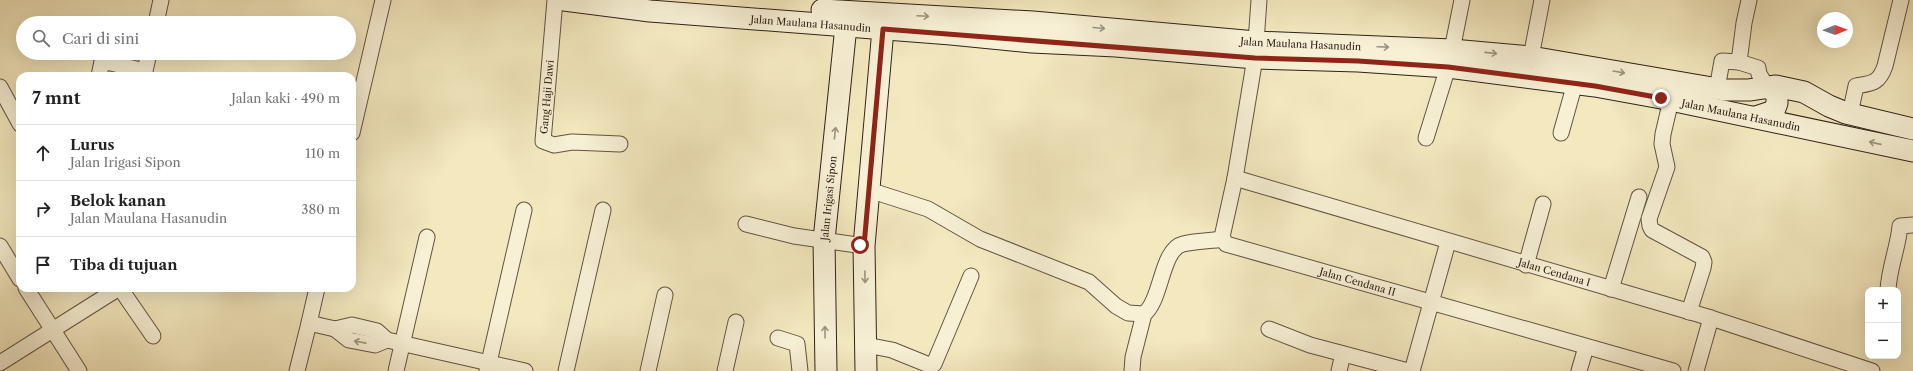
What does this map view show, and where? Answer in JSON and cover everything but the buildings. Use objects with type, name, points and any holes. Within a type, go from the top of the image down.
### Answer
[{"type":"street","points":[[158,16],[161,0]]},
{"type":"street","name":"Gang Haji Dawi","points":[[556,0],[543,140],[554,145],[572,142],[620,144]]},
{"type":"street","name":"Jalan Maulana Hasanudin","points":[[564,0],[650,11],[883,14],[1076,35],[1257,39],[1450,58],[1756,117],[1913,151]]},
{"type":"street","name":"Jalan Maulana Hasanudin","points":[[678,0],[713,4],[850,13]]},
{"type":"street","points":[[869,190],[928,209],[980,239],[1089,282],[1116,306],[1128,313],[1138,315],[1144,314],[1148,311],[1154,300],[1168,261],[1175,247],[1182,244],[1223,240],[1257,39],[1258,0]]},
{"type":"street","points":[[1426,138],[1450,58],[1462,0]]},
{"type":"street","points":[[1531,57],[1542,0]]},
{"type":"street","points":[[1739,62],[1749,0]]},
{"type":"street","points":[[1850,114],[1856,86],[1876,81],[1881,76],[1885,66],[1901,0]]},
{"type":"street","points":[[356,116],[383,3]]},
{"type":"street","name":"Jalan Irigasi Sipon","points":[[826,371],[826,240],[850,13]]},
{"type":"street","points":[[866,371],[862,246],[869,190],[883,14]]},
{"type":"street","name":"Jalan Maulana Hasanudin","points":[[1450,58],[1531,57],[1717,88],[1749,90],[1776,86],[1812,96],[1829,106],[1850,114],[1913,129]]},
{"type":"street","points":[[100,72],[102,60],[145,71],[147,60]]},
{"type":"street","points":[[1717,88],[1722,61],[1739,62],[1758,68],[1759,74],[1767,87],[1777,93],[1777,103],[1774,111],[1756,117]]},
{"type":"street","points":[[1562,133],[1575,83]]},
{"type":"street","points":[[0,87],[16,117]]},
{"type":"street","points":[[1798,126],[1790,120],[1786,111],[1789,100],[1796,96],[1812,96]]},
{"type":"street","points":[[1671,100],[1662,139],[1667,167],[1650,220],[1650,226],[1652,230],[1702,257],[1704,262],[1703,268],[1689,312]]},
{"type":"street","name":"Jalan Cendana I","points":[[1234,178],[1869,365]]},
{"type":"street","points":[[1611,289],[1639,197]]},
{"type":"street","points":[[1526,264],[1543,204]]},
{"type":"street","points":[[488,367],[524,210]]},
{"type":"street","points":[[566,371],[603,210]]},
{"type":"street","points":[[746,224],[756,228],[794,236],[862,246]]},
{"type":"street","points":[[1888,287],[1889,274],[1896,252],[1900,226],[1913,225]]},
{"type":"street","points":[[396,371],[427,237]]},
{"type":"street","name":"Jalan Cendana II","points":[[1223,240],[1232,246],[1673,371]]},
{"type":"street","points":[[1412,371],[1448,242]]},
{"type":"street","points":[[0,246],[16,272]]},
{"type":"street","points":[[866,345],[892,350],[928,365],[934,364],[971,276]]},
{"type":"street","points":[[28,292],[79,371]]},
{"type":"street","points":[[0,363],[114,292]]},
{"type":"street","points":[[123,292],[153,336]]},
{"type":"street","points":[[297,371],[316,292]]},
{"type":"street","points":[[648,371],[665,295]]},
{"type":"street","points":[[1132,371],[1133,357],[1144,314]]},
{"type":"street","points":[[1696,371],[1711,318]]},
{"type":"street","points":[[725,371],[736,322]]},
{"type":"street","points":[[309,324],[335,329],[352,326],[377,331],[387,340],[403,343],[488,367],[525,371]]},
{"type":"street","points":[[1269,329],[1310,345],[1408,371]]},
{"type":"street","points":[[778,338],[797,344],[800,371]]},
{"type":"street","points":[[1580,371],[1586,347]]},
{"type":"street","points":[[1339,371],[1343,354]]},
{"type":"route","points":[[860,245],[864,246],[883,29],[1032,42],[1116,46],[1255,58],[1358,61],[1448,67],[1595,86],[1661,98]]}]
